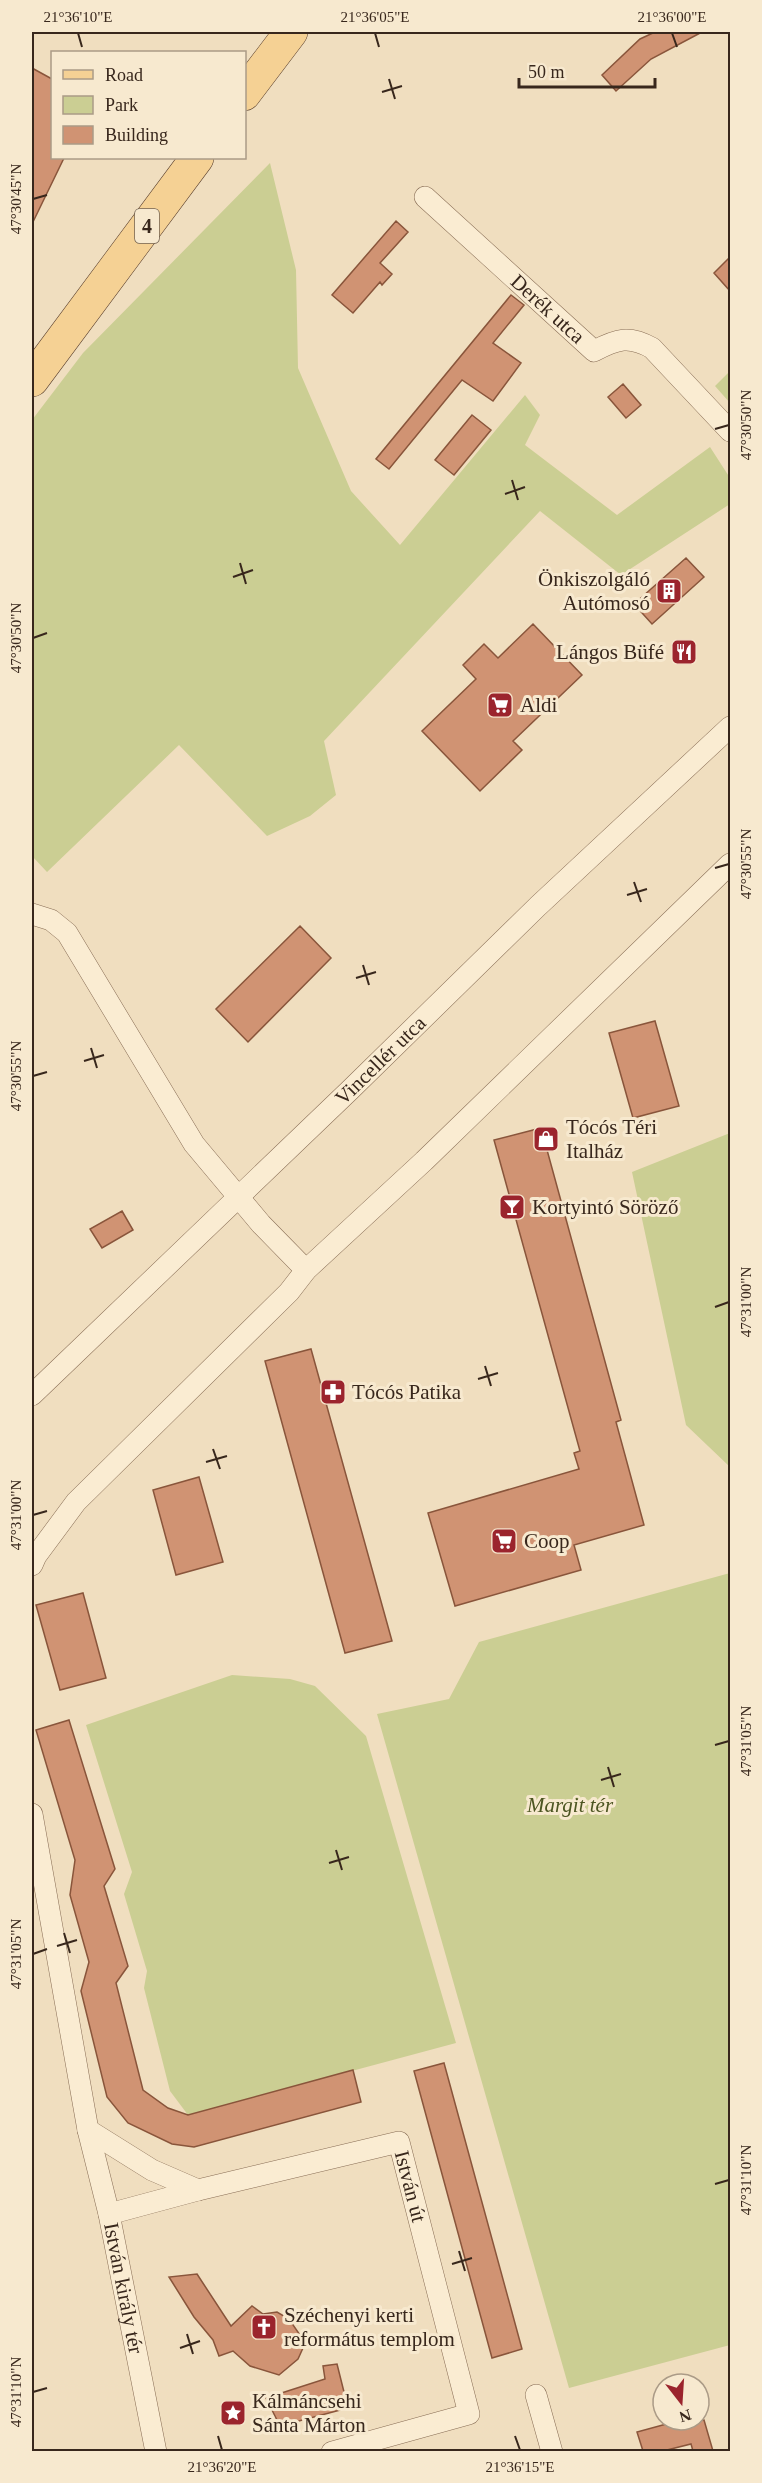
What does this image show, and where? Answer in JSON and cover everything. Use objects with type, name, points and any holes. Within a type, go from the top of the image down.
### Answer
[{"type":"main road","points":[[246,91],[291,32]]},
{"type":"main road","name":"4","points":[[32,380],[196,159]]},
{"type":"street","name":"Derék utca","points":[[425,197],[594,351],[622,339],[639,341],[652,348],[730,431]]},
{"type":"street","name":"Vincellér utca","points":[[32,1395],[538,906],[730,727]]},
{"type":"street","points":[[32,1566],[36,1556],[76,1502],[281,1301],[306,1270],[424,1161],[730,864]]},
{"type":"street","points":[[32,914],[51,920],[67,933],[194,1144],[238,1197],[306,1270]]},
{"type":"street","points":[[32,1814],[88,2130],[109,2214]]},
{"type":"street","points":[[88,2130],[152,2170],[198,2190]]},
{"type":"street","name":"István út","points":[[198,2190],[399,2142],[469,2414],[332,2451]]},
{"type":"street","name":"István király tér","points":[[156,2451],[109,2214],[198,2190]]},
{"type":"street","points":[[536,2395],[552,2451]]},
{"type":"green space","points":[[270,163],[296,270],[298,368],[351,491],[400,545],[525,395],[540,415],[525,445],[617,515],[710,447],[730,478],[730,504],[621,575],[540,511],[324,741],[336,795],[310,816],[267,836],[179,745],[47,872],[32,856],[32,420],[83,353]]},
{"type":"green space","points":[[730,371],[730,403],[715,386]]},
{"type":"green space","points":[[730,1133],[730,1467],[686,1425],[632,1172]]},
{"type":"green space","name":"Margit tér","points":[[730,1573],[730,2345],[569,2388],[377,1714],[449,1699],[479,1642]]},
{"type":"green space","points":[[232,1675],[290,1679],[315,1686],[366,1736],[456,2043],[188,2115],[170,2091],[144,1988],[147,1971],[124,1894],[132,1872],[86,1725]]},
{"type":"building","points":[[655,32],[702,32],[651,59],[616,91],[602,75],[640,39]]},
{"type":"building","points":[[32,68],[51,78],[51,159],[64,159],[32,224]]},
{"type":"building","points":[[396,221],[408,232],[380,263],[392,274],[382,285],[380,282],[353,313],[332,295]]},
{"type":"building","points":[[730,257],[730,291],[714,273]]},
{"type":"building","points":[[511,295],[524,305],[493,343],[521,363],[493,401],[462,380],[389,469],[376,459]]},
{"type":"building","points":[[623,384],[641,405],[626,418],[608,397]]},
{"type":"building","points":[[472,415],[491,430],[454,475],[435,460]]},
{"type":"building","name":"Önkiszolgáló Autómosó","points":[[686,558],[704,577],[652,624],[634,604]]},
{"type":"building","name":"Aldi","points":[[533,624],[582,675],[513,741],[522,750],[480,791],[422,731],[476,679],[463,665],[484,644],[498,658]]},
{"type":"building","name":"Lángos Büfé","points":[[684,642],[694,651],[684,663],[674,654]]},
{"type":"building","points":[[300,926],[331,958],[248,1042],[216,1009]]},
{"type":"building","points":[[655,1021],[679,1106],[633,1118],[609,1033]]},
{"type":"building","points":[[541,1128],[621,1420],[616,1422],[644,1525],[574,1545],[581,1570],[455,1606],[428,1513],[579,1469],[574,1453],[580,1451],[494,1140]]},
{"type":"building","points":[[122,1211],[133,1230],[102,1248],[90,1229]]},
{"type":"building","points":[[311,1349],[392,1641],[345,1653],[265,1361]]},
{"type":"building","points":[[199,1477],[223,1562],[176,1575],[153,1490]]},
{"type":"building","points":[[83,1593],[106,1678],[60,1690],[36,1605]]},
{"type":"building","points":[[69,1720],[115,1869],[104,1886],[128,1966],[116,1983],[143,2090],[168,2108],[188,2115],[353,2070],[361,2102],[194,2147],[172,2144],[128,2123],[107,2097],[81,1991],[89,1962],[70,1895],[75,1860],[36,1730]]},
{"type":"building","points":[[444,2063],[522,2349],[492,2358],[414,2071]]},
{"type":"building","name":"Széchenyi kerti református templom","points":[[197,2274],[231,2326],[252,2306],[263,2314],[277,2312],[289,2319],[300,2335],[303,2348],[298,2359],[279,2375],[250,2366],[233,2351],[219,2356],[213,2340],[194,2317],[169,2277]]},
{"type":"building","points":[[337,2364],[348,2408],[284,2425],[277,2420],[266,2398],[325,2379],[323,2366]]},
{"type":"building","points":[[651,2428],[651,2432],[707,2432],[713,2451],[693,2451],[691,2444],[663,2451],[643,2451],[637,2432]]},
{"type":"place","name":"Önkiszolgáló Autómosó","points":[[669,591]]},
{"type":"place","name":"Lángos Büfé","points":[[684,652]]},
{"type":"place","name":"Aldi","points":[[500,705]]},
{"type":"place","name":"Tócós Téri Italház","points":[[546,1139]]},
{"type":"place","name":"Kortyintó Söröző","points":[[512,1207]]},
{"type":"place","name":"Tócós Patika","points":[[333,1392]]},
{"type":"place","name":"Coop","points":[[504,1541]]},
{"type":"place","name":"Széchenyi kerti református templom","points":[[264,2327]]},
{"type":"place","name":"Kálmáncsehi Sánta Márton","points":[[233,2413]]}]
